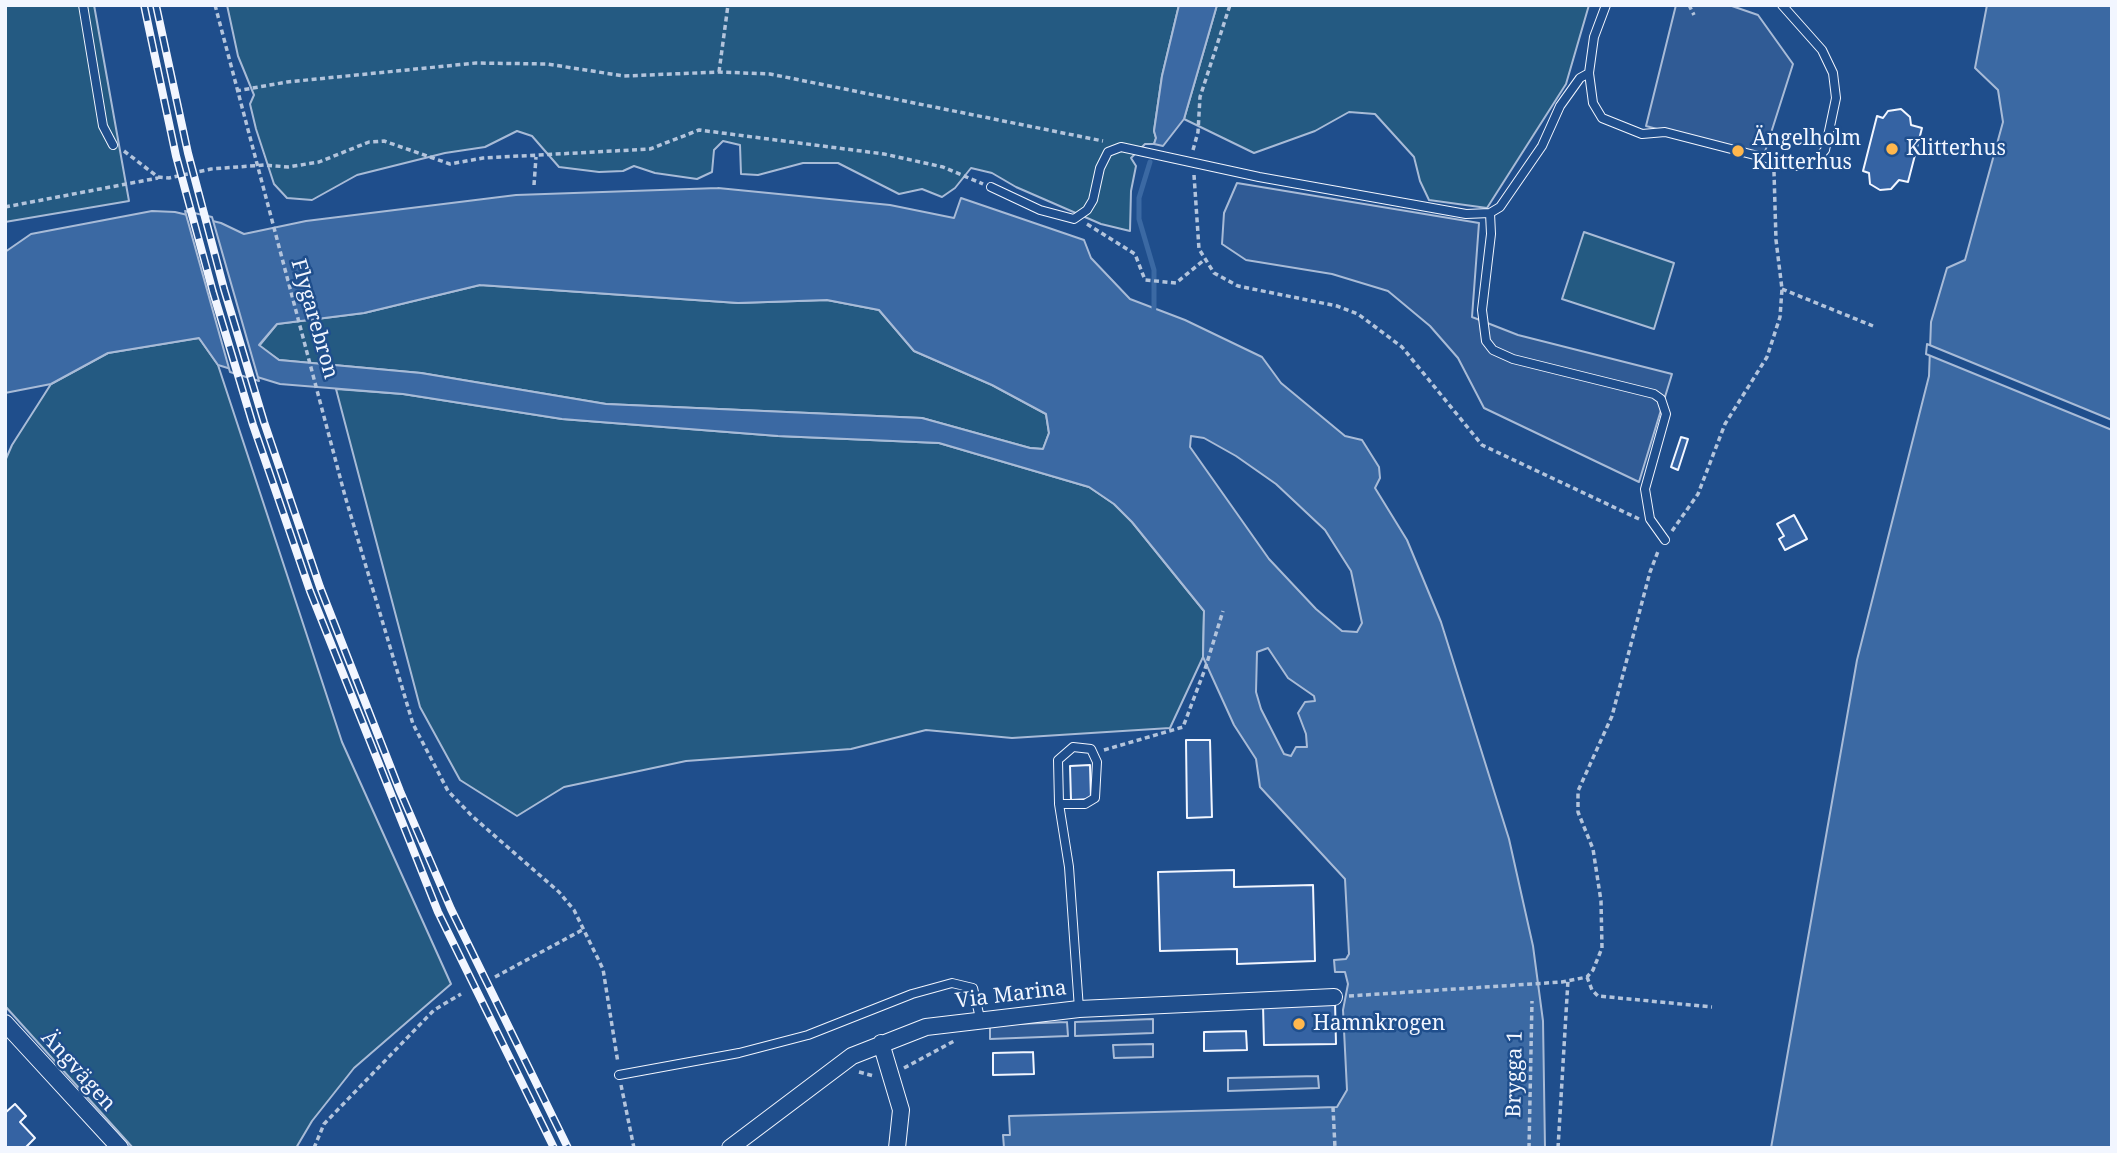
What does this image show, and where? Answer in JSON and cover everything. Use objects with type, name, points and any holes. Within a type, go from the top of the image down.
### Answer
[{"type":"street","name":"Via Marina","points":[[730,1148],[825,1075],[881,1043],[926,1027],[980,1018],[1079,1009],[1334,997]]},
{"type":"street","name":"Ängvägen","points":[[5,1023],[120,1148]]},
{"type":"street","points":[[881,1043],[893,1075],[901,1110],[897,1148]]},
{"type":"lane","points":[[83,5],[103,126],[113,145]]},
{"type":"lane","points":[[1606,5],[1594,37],[1589,73],[1593,103],[1602,118],[1642,134],[1665,132],[1775,163],[1797,166],[1813,163],[1825,150],[1836,98],[1833,73],[1822,50],[1782,5]]},
{"type":"lane","points":[[991,187],[1040,210],[1073,219],[1093,200],[1100,168],[1108,152],[1116,148],[1138,149],[1259,177],[1466,214],[1490,213],[1500,207],[1542,146],[1560,106],[1580,78],[1589,73]]},
{"type":"lane","points":[[1490,213],[1491,234],[1483,291],[1482,327],[1486,341],[1493,350],[1513,359],[1654,394],[1661,399],[1666,414],[1645,489],[1650,519],[1665,540]]},
{"type":"lane","points":[[1059,804],[1092,802],[1097,790],[1094,753],[1091,749],[1073,747],[1058,760],[1059,804],[1069,867],[1079,1009]]},
{"type":"lane","points":[[619,1075],[739,1053],[808,1035],[912,994],[952,983],[973,988],[980,1018]]},
{"type":"path","name":"Flygarebron","points":[[215,5],[266,207],[413,724],[426,755],[448,791],[472,816],[559,892],[584,929],[603,969],[619,1075],[634,1148]]},
{"type":"path","points":[[719,72],[727,5]]},
{"type":"path","points":[[1230,5],[1200,97],[1193,161],[1199,249],[1214,273],[1238,286],[1337,306],[1358,314],[1402,347],[1482,445],[1643,522],[1650,519]]},
{"type":"path","points":[[1689,5],[1694,15]]},
{"type":"path","points":[[236,91],[287,82],[476,64],[547,64],[624,76],[719,72],[770,74],[1113,142],[1116,148]]},
{"type":"path","points":[[5,207],[35,199],[211,169],[288,167],[319,162],[369,142],[384,141],[450,164],[483,158],[650,149],[699,130],[884,154],[943,167],[991,187]]},
{"type":"path","points":[[113,145],[148,171],[164,177]]},
{"type":"path","points":[[534,186],[536,157]]},
{"type":"path","points":[[1334,997],[1562,982],[1587,977],[1598,961],[1603,921],[1597,865],[1578,812],[1578,791],[1612,716],[1653,563],[1665,540],[1691,508],[1707,475],[1725,424],[1767,357],[1780,317],[1782,289],[1773,188],[1775,163]]},
{"type":"path","points":[[1080,215],[1087,224],[1135,254],[1145,280],[1176,283],[1204,260]]},
{"type":"path","points":[[1782,289],[1873,326]]},
{"type":"path","points":[[1094,753],[1183,727],[1206,670],[1223,611]]},
{"type":"path","points":[[495,977],[584,929]]},
{"type":"path","points":[[1587,977],[1592,990],[1598,996],[1712,1006]]},
{"type":"path","points":[[1558,1148],[1568,981]]},
{"type":"path","points":[[314,1148],[324,1124],[343,1104],[434,1010],[461,994]]},
{"type":"path","name":"Brygga 1","points":[[1529,1148],[1532,1001]]},
{"type":"path","points":[[854,1075],[860,1071],[876,1077],[893,1075],[962,1037]]},
{"type":"path","points":[[1333,1107],[1335,1148]]},
{"type":"shaded area","points":[[5,5],[94,5],[129,201],[5,222]]},
{"type":"shaded area","points":[[227,5],[1179,5],[1162,76],[1154,131],[1156,138],[1154,144],[1145,144],[1131,158],[1136,166],[1131,191],[1130,231],[1101,224],[1016,187],[992,173],[971,168],[955,188],[942,197],[922,189],[899,194],[838,163],[803,163],[758,175],[741,174],[740,145],[723,141],[714,150],[712,172],[697,179],[655,173],[634,166],[623,171],[599,172],[559,167],[532,136],[517,131],[485,147],[445,153],[357,175],[312,200],[287,198],[274,184],[256,129],[250,104],[254,95],[238,56]]},
{"type":"shaded area","points":[[1179,5],[1217,5],[1184,119],[1163,146],[1154,144],[1154,131],[1162,76]]},
{"type":"shaded area","points":[[1217,5],[1589,5],[1566,84],[1487,208],[1429,200],[1420,181],[1414,157],[1375,114],[1349,112],[1315,131],[1254,153],[1184,119]]},
{"type":"shaded area","points":[[1676,5],[1729,5],[1758,15],[1793,64],[1763,158],[1646,126]]},
{"type":"shaded area","points":[[1987,5],[2112,5],[2112,1148],[1771,1148],[1857,660],[1929,376],[1931,322],[1947,268],[1965,260],[2003,122],[1998,90],[1975,68]]},
{"type":"shaded area","points":[[1237,183],[1479,223],[1472,317],[1518,335],[1672,374],[1639,482],[1484,408],[1458,358],[1430,326],[1388,291],[1332,274],[1246,260],[1222,244],[1224,213]]},
{"type":"shaded area","points":[[718,188],[890,205],[954,218],[961,198],[1084,240],[1091,258],[1130,299],[1185,320],[1262,357],[1281,383],[1345,436],[1362,440],[1379,467],[1380,478],[1375,488],[1407,540],[1441,622],[1509,839],[1533,946],[1543,1021],[1545,1148],[1004,1148],[1003,1135],[1010,1135],[1009,1116],[1337,1107],[1347,1090],[1343,1010],[1348,984],[1345,972],[1335,972],[1334,960],[1346,959],[1349,954],[1345,879],[1260,787],[1256,759],[1234,725],[1203,657],[1204,611],[1132,522],[1114,504],[1089,487],[939,443],[778,436],[562,419],[403,394],[280,384],[218,365],[199,338],[108,353],[51,384],[5,393],[5,252],[31,234],[152,211],[175,212],[221,223],[244,234],[306,221],[516,195]],"holes":[[[480,285],[738,303],[827,300],[879,310],[914,351],[992,385],[1046,414],[1049,433],[1043,449],[1030,448],[922,418],[606,404],[421,373],[279,360],[259,345],[277,324],[364,313]],[[1191,436],[1204,438],[1236,456],[1276,484],[1325,530],[1351,571],[1362,623],[1357,632],[1342,631],[1316,609],[1269,559],[1190,447]],[[1268,648],[1288,678],[1314,696],[1315,701],[1305,702],[1298,713],[1306,734],[1307,747],[1296,747],[1291,756],[1284,754],[1261,709],[1256,692],[1257,652]]]},
{"type":"shaded area","points":[[1584,232],[1674,263],[1654,329],[1562,299]]},
{"type":"shaded area","points":[[480,285],[738,303],[827,300],[879,310],[914,351],[992,385],[1046,414],[1049,433],[1043,449],[1030,448],[922,418],[606,404],[421,373],[279,360],[259,346],[277,324],[364,313]]},
{"type":"shaded area","points":[[199,338],[218,365],[342,742],[451,984],[354,1068],[312,1121],[296,1148],[133,1148],[5,1006],[5,461],[12,445],[51,384],[108,353]]},
{"type":"shaded area","points":[[336,389],[403,394],[562,419],[778,436],[939,443],[1089,487],[1114,504],[1132,522],[1204,611],[1203,657],[1170,728],[1012,738],[926,730],[851,749],[686,761],[564,787],[517,816],[460,780],[420,707]]},
{"type":"shaded area","points":[[1153,1019],[1153,1033],[1075,1036],[1075,1022]]},
{"type":"shaded area","points":[[1067,1022],[1068,1036],[990,1039],[990,1025]]},
{"type":"shaded area","points":[[1153,1044],[1153,1057],[1114,1058],[1113,1045]]},
{"type":"shaded area","points":[[1318,1076],[1319,1088],[1228,1091],[1228,1078]]},
{"type":"pier","points":[[185,211],[212,217],[259,381],[230,372]]},
{"type":"pier","points":[[1927,344],[2112,420],[2112,430],[1926,354]]},
{"type":"building","name":"Klitterhus","points":[[1901,109],[1910,117],[1911,125],[1922,128],[1908,182],[1899,180],[1891,189],[1880,190],[1870,184],[1869,173],[1863,171],[1877,116],[1883,118],[1888,111]]},
{"type":"building","points":[[1681,437],[1688,439],[1678,470],[1671,467]]},
{"type":"building","points":[[1794,515],[1807,539],[1785,550],[1779,539],[1784,536],[1777,524]]},
{"type":"building","points":[[1186,740],[1210,740],[1212,817],[1187,818]]},
{"type":"building","points":[[1090,765],[1091,799],[1071,800],[1070,766]]},
{"type":"building","points":[[1234,870],[1234,887],[1313,885],[1315,961],[1237,964],[1237,949],[1160,951],[1158,872]]},
{"type":"building","name":"Hamnkrogen","points":[[1335,1002],[1336,1044],[1264,1045],[1263,1005]]},
{"type":"building","points":[[1246,1031],[1247,1050],[1204,1051],[1204,1032]]},
{"type":"building","points":[[1033,1052],[1034,1074],[993,1075],[993,1053]]},
{"type":"building","points":[[15,1104],[26,1116],[20,1122],[35,1138],[25,1148],[5,1148],[5,1113]]},
{"type":"waterway","points":[[1150,162],[1139,198],[1139,219],[1154,270],[1154,308]]},
{"type":"railway","points":[[144,5],[176,156],[213,292],[253,425],[310,591],[438,912],[554,1148]]},
{"type":"railway","points":[[156,5],[188,153],[224,289],[264,422],[320,587],[400,791],[451,909],[568,1148]]},
{"type":"place","name":"Klitterhus","points":[[1892,149]]},
{"type":"place","name":"Ängelholm Klitterhus","points":[[1738,151]]},
{"type":"place","name":"Hamnkrogen","points":[[1299,1024]]}]
